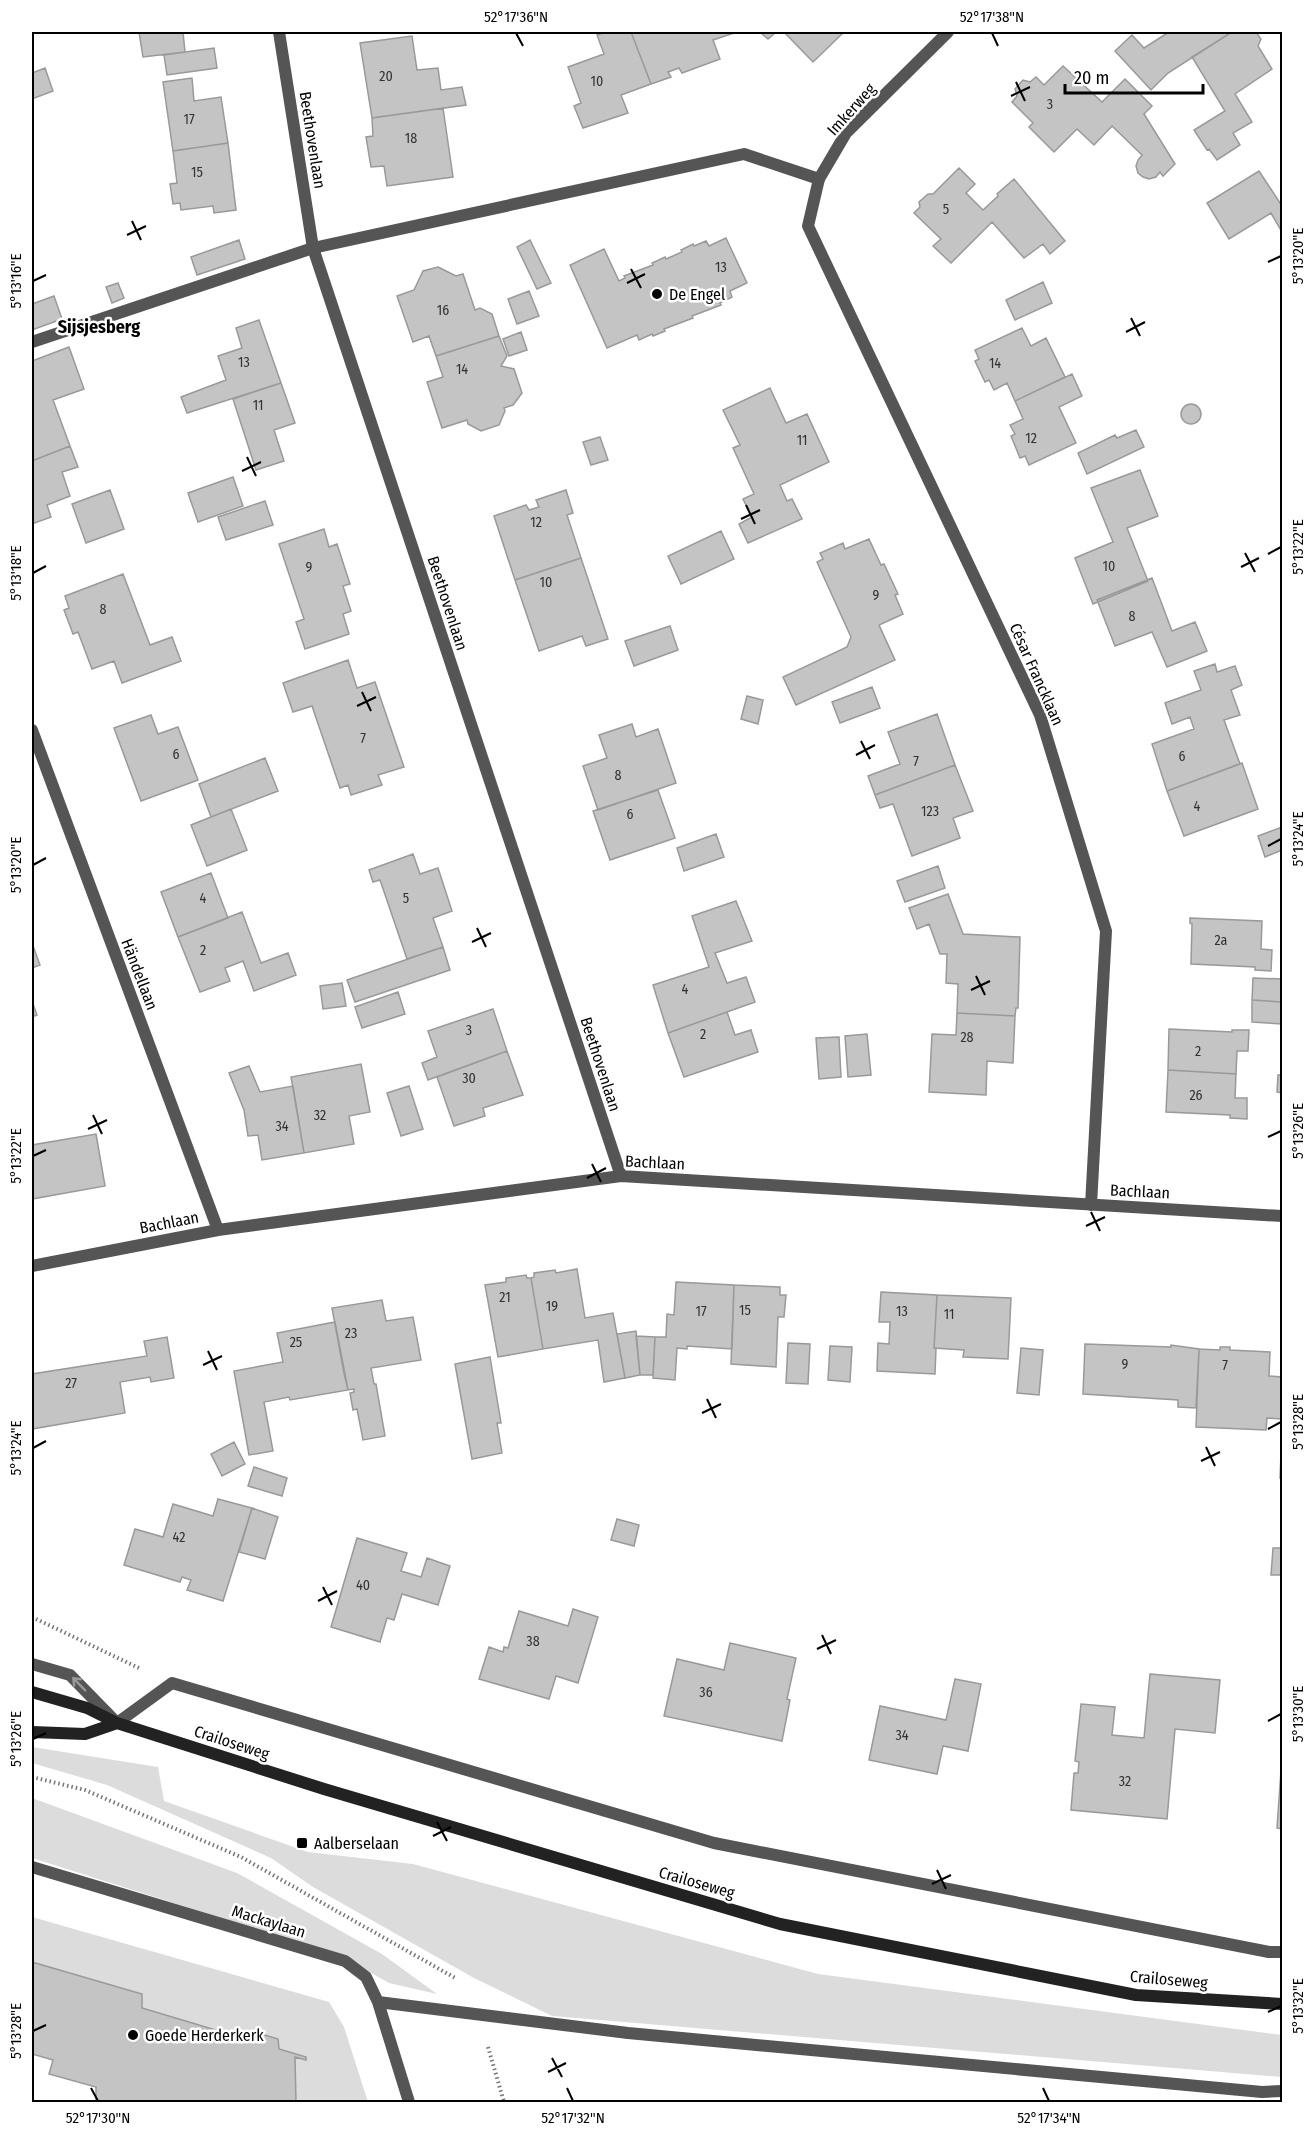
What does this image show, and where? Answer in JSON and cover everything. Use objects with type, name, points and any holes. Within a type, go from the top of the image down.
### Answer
[{"type":"main road","name":"Crailoseweg","points":[[32,1692],[87,1708],[117,1723],[324,1789],[780,1924],[1136,1995],[1282,2004]]},
{"type":"main road","points":[[32,1732],[84,1734],[117,1723]]},
{"type":"street","name":"Beethovenlaan","points":[[279,32],[314,248],[621,1176]]},
{"type":"street","name":"Imkerweg","points":[[808,226],[819,179],[846,133],[948,32]]},
{"type":"street","points":[[32,342],[314,248],[744,154],[819,179]]},
{"type":"street","name":"César Francklaan","points":[[808,226],[1040,715],[1106,931],[1091,1205]]},
{"type":"street","name":"Händellaan","points":[[32,730],[218,1230]]},
{"type":"street","name":"Bachlaan","points":[[32,1266],[218,1230],[621,1176],[1282,1215]]},
{"type":"street","name":"Crailoseweg","points":[[32,1664],[70,1675],[117,1723]]},
{"type":"street","points":[[117,1723],[172,1683],[714,1843],[1269,1952],[1282,1952]]},
{"type":"street","name":"Mackaylaan","points":[[32,1867],[345,1961],[366,1977],[378,2002],[409,2103]]},
{"type":"street","points":[[378,2002],[639,2034],[1262,2092],[1282,2091]]},
{"type":"path","points":[[32,1617],[172,1683]]},
{"type":"path","points":[[32,1777],[85,1790],[241,1857],[462,1982]]},
{"type":"path","points":[[478,2014],[504,2103]]},
{"type":"shaded area","points":[[32,1747],[158,1767],[164,1801],[308,1852],[413,1864],[818,1974],[1282,2035],[1282,2077],[552,2016],[474,1978],[313,1887],[271,1858],[107,1785],[32,1763]]},
{"type":"shaded area","points":[[32,1798],[237,1873],[382,1954],[437,1994],[389,1983],[341,1956],[32,1858]]},
{"type":"shaded area","points":[[32,1917],[329,2002],[344,2027],[368,2102],[296,2102],[295,2057],[306,2060],[306,2057],[279,2049],[278,2039],[255,2032],[249,2040],[142,2008],[142,1994],[32,1962]]},
{"type":"building","points":[[139,32],[183,32],[185,52],[143,57]]},
{"type":"building","points":[[607,32],[631,32],[651,84],[621,95],[628,113],[583,128],[574,106],[581,103],[568,67],[604,54],[597,35]]},
{"type":"building","points":[[631,32],[737,32],[713,40],[720,59],[682,73],[679,68],[668,72],[671,77],[651,84]]},
{"type":"building","points":[[760,32],[776,32],[768,39]]},
{"type":"building","points":[[784,32],[844,32],[813,62]]},
{"type":"building","points":[[1164,32],[1232,32],[1168,73],[1151,90],[1115,51],[1132,35],[1144,48],[1166,34]]},
{"type":"building","points":[[1232,32],[1256,32],[1261,39],[1258,46],[1272,69],[1235,94],[1252,122],[1233,133],[1240,145],[1217,160],[1209,149],[1207,150],[1194,130],[1225,111],[1192,57]]},
{"type":"building","points":[[412,36],[417,70],[438,68],[441,90],[462,87],[466,105],[372,118],[360,43]]},
{"type":"building","points":[[214,48],[217,68],[167,75],[164,55]]},
{"type":"building","points":[[1063,66],[1102,102],[1125,79],[1152,106],[1144,114],[1175,164],[1163,176],[1160,172],[1156,177],[1149,179],[1143,177],[1138,173],[1136,166],[1142,155],[1112,126],[1094,145],[1077,129],[1054,152],[1029,127],[1033,123],[1012,102],[1017,96],[1015,89],[1023,80],[1030,82],[1036,77],[1044,85]]},
{"type":"building","points":[[45,68],[53,91],[32,99],[32,73]]},
{"type":"building","points":[[192,78],[194,101],[221,97],[228,143],[173,151],[163,82]]},
{"type":"building","points":[[443,108],[453,177],[387,186],[384,166],[371,167],[366,137],[373,136],[372,118]]},
{"type":"building","points":[[228,143],[236,210],[214,213],[213,206],[181,210],[180,203],[173,204],[170,184],[177,183],[173,151]]},
{"type":"building","points":[[959,168],[975,184],[966,193],[983,210],[1014,179],[1065,241],[1050,254],[1043,244],[1024,258],[992,222],[951,263],[933,246],[941,239],[914,213],[920,207],[919,202],[928,194],[933,194]]},
{"type":"building","points":[[1259,171],[1282,206],[1282,232],[1271,213],[1229,239],[1207,203]]},
{"type":"building","name":"De Engel","points":[[726,238],[747,283],[730,291],[732,297],[720,303],[721,305],[692,316],[693,318],[664,329],[665,331],[653,336],[652,334],[639,340],[637,335],[607,348],[570,265],[604,249],[619,281],[625,278],[624,276],[653,265],[652,263],[665,257],[666,259],[682,252],[681,250],[693,244],[694,246],[706,241],[709,246]]},
{"type":"building","points":[[239,240],[245,259],[197,275],[191,257]]},
{"type":"building","points":[[530,240],[551,283],[537,289],[517,247]]},
{"type":"building","points":[[438,267],[456,276],[463,274],[475,310],[480,308],[492,314],[499,336],[436,356],[429,336],[413,342],[397,296],[414,290],[423,271]]},
{"type":"building","points":[[1043,282],[1052,303],[1015,320],[1006,300]]},
{"type":"building","points":[[118,283],[124,298],[112,303],[106,287]]},
{"type":"building","points":[[529,291],[539,316],[517,324],[508,299]]},
{"type":"building","points":[[54,296],[62,319],[32,330],[32,304]]},
{"type":"building","points":[[259,320],[281,383],[187,413],[181,397],[226,380],[218,356],[242,348],[236,328]]},
{"type":"building","points":[[1022,328],[1031,346],[1046,338],[1065,377],[1015,401],[1007,383],[994,390],[989,380],[985,382],[975,361],[979,359],[975,350]]},
{"type":"building","points":[[521,332],[527,350],[509,356],[503,339]]},
{"type":"building","points":[[499,336],[507,356],[501,366],[514,369],[522,393],[513,405],[504,408],[505,411],[499,425],[481,431],[468,424],[467,420],[442,428],[427,382],[443,377],[436,356]]},
{"type":"building","points":[[69,347],[84,389],[53,400],[70,446],[32,461],[32,361]]},
{"type":"building","points":[[1072,374],[1082,396],[1059,407],[1076,443],[1029,465],[1025,456],[1020,458],[1011,436],[1015,434],[1010,425],[1023,419],[1015,401]]},
{"type":"building","points":[[281,383],[295,423],[274,430],[284,461],[256,470],[233,399]]},
{"type":"building","points":[[770,388],[786,423],[807,414],[829,462],[780,485],[787,501],[792,499],[802,519],[748,543],[739,524],[752,517],[743,499],[754,494],[733,448],[740,445],[723,410]]},
{"type":"building","points":[[1191,404],[1198,407],[1201,414],[1198,421],[1191,424],[1184,421],[1181,414],[1184,407]]},
{"type":"building","points":[[1136,430],[1144,447],[1087,474],[1078,453],[1115,435],[1117,438]]},
{"type":"building","points":[[600,437],[608,460],[591,465],[583,442]]},
{"type":"building","points":[[70,446],[78,467],[62,472],[70,496],[47,505],[51,517],[32,524],[32,461]]},
{"type":"building","points":[[1140,470],[1158,516],[1127,528],[1148,581],[1093,604],[1075,558],[1113,542],[1091,488]]},
{"type":"building","points":[[233,477],[243,506],[198,522],[188,493]]},
{"type":"building","points":[[110,490],[124,529],[86,543],[72,504]]},
{"type":"building","points":[[566,490],[573,513],[567,515],[581,558],[515,580],[494,516],[526,505],[529,510],[539,507],[536,500]]},
{"type":"building","points":[[265,501],[273,525],[226,540],[218,517]]},
{"type":"building","points":[[324,529],[329,547],[337,544],[350,584],[343,586],[351,611],[343,614],[349,634],[305,649],[296,622],[304,619],[279,544]]},
{"type":"building","points":[[721,531],[734,559],[681,584],[668,556]]},
{"type":"building","points":[[869,539],[898,594],[895,595],[903,614],[879,625],[895,660],[796,705],[783,677],[847,647],[851,637],[817,562],[823,559],[820,553],[843,543],[845,549]]},
{"type":"building","points":[[581,558],[608,639],[586,646],[582,636],[539,651],[515,580]]},
{"type":"building","points":[[123,574],[150,645],[172,637],[181,661],[122,683],[114,661],[92,669],[78,632],[73,634],[64,610],[69,608],[65,596]]},
{"type":"building","points":[[1152,578],[1172,631],[1195,622],[1207,651],[1167,667],[1152,632],[1115,646],[1097,600]]},
{"type":"building","points":[[670,626],[678,650],[634,666],[625,641]]},
{"type":"building","points":[[348,660],[357,688],[375,682],[404,767],[378,775],[382,785],[351,795],[348,785],[340,788],[312,706],[293,712],[283,683]]},
{"type":"building","points":[[1215,664],[1217,672],[1235,666],[1242,685],[1231,690],[1240,715],[1224,720],[1240,764],[1167,791],[1152,744],[1194,729],[1190,717],[1172,724],[1165,703],[1201,690],[1194,671]]},
{"type":"building","points":[[872,687],[880,708],[840,723],[832,702]]},
{"type":"building","points":[[747,696],[763,700],[758,724],[741,719]]},
{"type":"building","points":[[937,714],[955,765],[875,795],[868,776],[900,764],[888,732]]},
{"type":"building","points":[[151,715],[158,734],[178,727],[198,780],[141,801],[114,728]]},
{"type":"building","points":[[632,724],[636,737],[658,729],[676,783],[598,810],[583,766],[607,758],[599,735]]},
{"type":"building","points":[[265,758],[278,791],[211,817],[199,784]]},
{"type":"building","points":[[1242,763],[1258,809],[1184,836],[1167,791]]},
{"type":"building","points":[[955,765],[973,811],[953,818],[960,838],[912,856],[893,804],[880,808],[875,795]]},
{"type":"building","points":[[658,790],[675,838],[610,860],[593,811]]},
{"type":"building","points":[[231,809],[247,850],[207,866],[191,825]]},
{"type":"building","points":[[1282,827],[1282,850],[1265,857],[1258,836]]},
{"type":"building","points":[[716,834],[724,857],[684,871],[677,848]]},
{"type":"building","points":[[413,854],[420,874],[438,868],[452,911],[433,918],[443,947],[407,959],[380,880],[373,882],[369,870]]},
{"type":"building","points":[[938,866],[945,888],[905,902],[897,881]]},
{"type":"building","points":[[211,873],[228,918],[178,937],[161,892]]},
{"type":"building","points":[[948,894],[963,934],[1020,937],[1018,1008],[1016,1008],[1015,1016],[957,1013],[958,984],[946,983],[947,954],[940,954],[929,924],[917,929],[909,908]]},
{"type":"building","points":[[736,901],[752,941],[715,953],[727,983],[746,977],[755,1002],[668,1033],[653,985],[709,967],[692,916]]},
{"type":"building","points":[[242,912],[261,963],[288,953],[296,975],[254,991],[243,961],[225,968],[230,981],[200,992],[178,937]]},
{"type":"building","points":[[1190,918],[1262,921],[1261,949],[1272,950],[1271,971],[1255,970],[1255,967],[1191,964],[1192,924]]},
{"type":"building","points":[[32,943],[40,965],[32,968]]},
{"type":"building","points":[[443,947],[450,970],[355,1002],[347,980]]},
{"type":"building","points":[[1253,978],[1282,979],[1282,1002],[1252,1000]]},
{"type":"building","points":[[342,983],[346,1006],[323,1009],[320,986]]},
{"type":"building","points":[[398,992],[405,1014],[362,1028],[355,1007]]},
{"type":"building","points":[[1252,1000],[1282,1002],[1282,1024],[1252,1022]]},
{"type":"building","points":[[32,1001],[37,1015],[32,1017]]},
{"type":"building","points":[[493,1009],[507,1051],[428,1080],[422,1063],[437,1057],[428,1031]]},
{"type":"building","points":[[727,1012],[735,1035],[751,1030],[758,1052],[684,1077],[668,1033]]},
{"type":"building","points":[[957,1013],[1015,1016],[1013,1063],[987,1061],[986,1095],[929,1092],[932,1034],[956,1035]]},
{"type":"building","points":[[1169,1029],[1232,1032],[1232,1030],[1249,1030],[1248,1051],[1237,1051],[1236,1074],[1168,1070]]},
{"type":"building","points":[[867,1034],[871,1075],[848,1077],[845,1036]]},
{"type":"building","points":[[839,1037],[841,1077],[819,1079],[816,1038]]},
{"type":"building","points":[[507,1051],[523,1095],[483,1108],[485,1116],[454,1126],[437,1077]]},
{"type":"building","points":[[361,1064],[370,1112],[349,1116],[354,1144],[304,1153],[291,1077]]},
{"type":"building","points":[[249,1066],[260,1092],[293,1086],[304,1153],[262,1160],[258,1135],[248,1136],[244,1110],[229,1073]]},
{"type":"building","points":[[1168,1070],[1236,1074],[1235,1098],[1247,1098],[1247,1119],[1230,1118],[1230,1115],[1166,1112]]},
{"type":"building","points":[[1278,1075],[1282,1075],[1282,1093],[1277,1092]]},
{"type":"building","points":[[409,1086],[423,1129],[401,1136],[387,1093]]},
{"type":"building","points":[[96,1134],[105,1186],[32,1199],[32,1145]]},
{"type":"building","points":[[577,1269],[585,1318],[613,1313],[625,1378],[604,1382],[598,1340],[543,1349],[531,1278],[534,1277],[534,1273],[555,1270],[556,1273]]},
{"type":"building","points":[[526,1275],[527,1278],[531,1278],[543,1349],[498,1357],[485,1285],[506,1282],[506,1278]]},
{"type":"building","points":[[676,1282],[734,1285],[732,1349],[687,1346],[687,1349],[677,1348],[675,1380],[653,1378],[655,1337],[666,1337],[667,1314],[674,1315]]},
{"type":"building","points":[[734,1285],[780,1287],[780,1295],[786,1295],[784,1317],[778,1317],[776,1367],[731,1364]]},
{"type":"building","points":[[881,1292],[937,1295],[935,1374],[877,1371],[878,1343],[889,1344],[890,1322],[879,1322]]},
{"type":"building","points":[[937,1295],[1011,1298],[1008,1359],[963,1357],[964,1350],[934,1348]]},
{"type":"building","points":[[382,1300],[386,1321],[413,1317],[421,1360],[371,1368],[385,1436],[363,1440],[357,1409],[353,1410],[350,1393],[354,1392],[354,1389],[348,1390],[344,1373],[332,1308]]},
{"type":"building","points":[[335,1322],[348,1390],[264,1402],[273,1451],[249,1455],[234,1371],[283,1362],[277,1333]]},
{"type":"building","points":[[636,1331],[640,1375],[625,1378],[617,1334]]},
{"type":"building","points":[[636,1336],[655,1337],[653,1375],[640,1375]]},
{"type":"building","points":[[167,1337],[174,1378],[151,1382],[150,1377],[120,1382],[125,1413],[32,1429],[32,1374],[147,1356],[144,1341]]},
{"type":"building","points":[[788,1343],[810,1344],[808,1384],[786,1383]]},
{"type":"building","points":[[1085,1344],[1171,1347],[1171,1345],[1199,1349],[1196,1408],[1178,1407],[1178,1400],[1083,1394]]},
{"type":"building","points":[[830,1346],[852,1347],[850,1382],[828,1380]]},
{"type":"building","points":[[1220,1347],[1230,1347],[1230,1350],[1270,1352],[1269,1376],[1282,1377],[1282,1419],[1267,1418],[1266,1430],[1196,1427],[1199,1349],[1220,1350]]},
{"type":"building","points":[[1021,1348],[1043,1350],[1039,1395],[1017,1393]]},
{"type":"building","points":[[490,1357],[501,1423],[497,1423],[502,1453],[472,1459],[455,1364]]},
{"type":"building","points":[[1282,1432],[1282,1478],[1280,1478]]},
{"type":"building","points":[[234,1442],[245,1464],[222,1476],[211,1454]]},
{"type":"building","points":[[254,1467],[287,1478],[282,1496],[248,1486]]},
{"type":"building","points":[[218,1499],[252,1508],[223,1601],[187,1590],[191,1580],[182,1577],[180,1582],[124,1565],[135,1529],[163,1537],[173,1504],[213,1516]]},
{"type":"building","points":[[252,1508],[278,1517],[265,1559],[239,1552]]},
{"type":"building","points":[[617,1519],[639,1525],[634,1546],[611,1540]]},
{"type":"building","points":[[357,1538],[407,1553],[401,1571],[421,1577],[427,1558],[450,1566],[438,1605],[402,1594],[394,1620],[387,1618],[380,1642],[331,1627]]},
{"type":"building","points":[[1273,1548],[1282,1548],[1282,1575],[1271,1575]]},
{"type":"building","points":[[573,1609],[598,1617],[578,1683],[556,1676],[549,1699],[479,1679],[489,1647],[503,1652],[504,1647],[508,1648],[519,1611],[568,1626]]},
{"type":"building","points":[[730,1643],[796,1658],[787,1699],[790,1700],[782,1741],[664,1716],[677,1659],[724,1670]]},
{"type":"building","points":[[1150,1674],[1220,1680],[1215,1733],[1175,1729],[1167,1819],[1071,1810],[1074,1773],[1078,1773],[1079,1762],[1075,1761],[1081,1704],[1115,1707],[1112,1735],[1144,1738]]},
{"type":"building","points":[[955,1679],[981,1684],[968,1751],[943,1746],[937,1774],[869,1760],[880,1706],[946,1720]]},
{"type":"building","points":[[1282,1756],[1282,1829],[1277,1828]]},
{"type":"building","name":"Goede Herderkerk","points":[[32,1962],[142,1994],[142,2008],[249,2040],[255,2032],[278,2039],[279,2049],[306,2057],[306,2060],[295,2057],[296,2102],[96,2102],[96,2087],[49,2074],[53,2060],[32,2054]]},
{"type":"place","name":"De Engel","points":[[657,294]]},
{"type":"place","name":"Aalberselaan","points":[[302,1843]]},
{"type":"place","name":"Goede Herderkerk","points":[[133,2035]]},
{"type":"district","name":"Sijsjesberg","points":[[99,327]]}]
